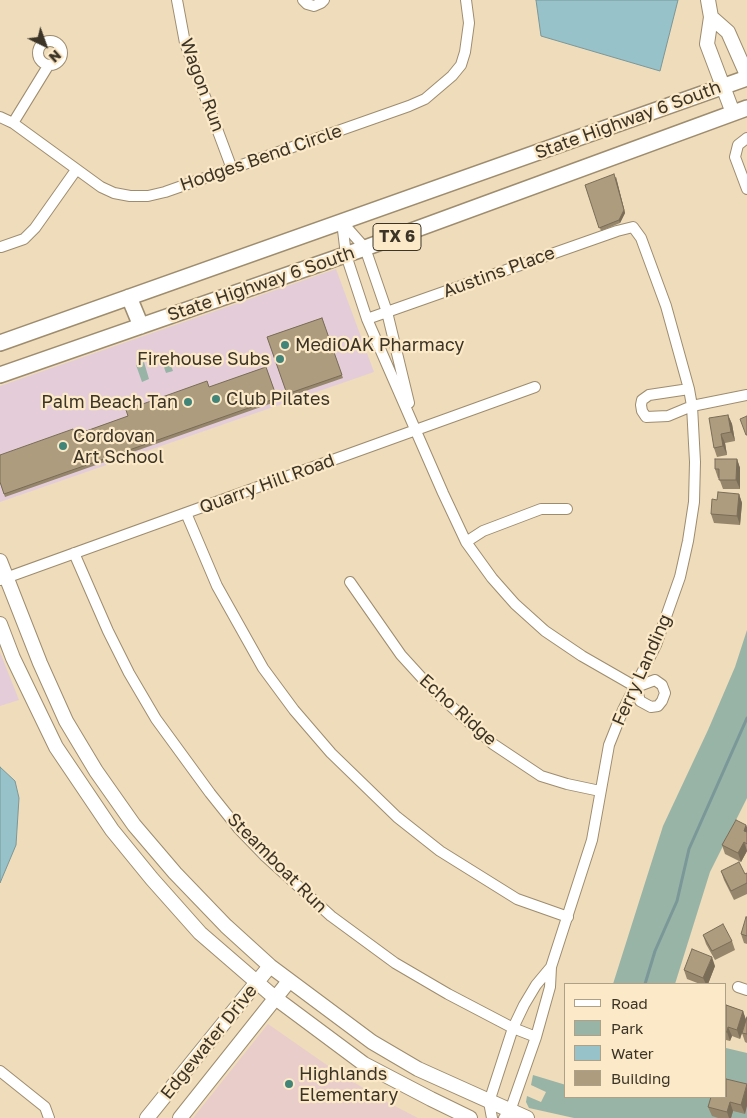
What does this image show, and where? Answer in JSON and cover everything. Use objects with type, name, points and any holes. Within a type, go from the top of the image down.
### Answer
[{"type":"main road","points":[[708,0],[711,17],[707,44],[723,86],[740,110]]},
{"type":"main road","points":[[711,17],[728,32],[747,77]]},
{"type":"main road","name":"State Highway 6 South","points":[[0,343],[747,77]]},
{"type":"main road","name":"State Highway 6 South","points":[[0,375],[346,255],[740,110]]},
{"type":"main road","points":[[130,297],[140,326]]},
{"type":"main road","points":[[0,561],[3,579],[66,721],[96,772],[134,825],[174,873],[226,926],[270,966],[372,1042],[418,1069],[489,1102],[507,1115],[527,1118]]},
{"type":"main road","points":[[0,624],[13,658],[56,747],[112,830],[200,933],[274,997],[364,1064],[431,1100],[470,1118]]},
{"type":"main road","name":"Edgewater Drive","points":[[147,1118],[270,966]]},
{"type":"main road","name":"Edgewater Drive","points":[[180,1118],[274,997],[289,981]]},
{"type":"street","name":"Wagon Run","points":[[177,0],[185,43],[232,169]]},
{"type":"street","points":[[303,0],[306,4],[314,6],[324,0]]},
{"type":"street","name":"Hodges Bend Circle","points":[[0,117],[14,123],[76,170],[101,187],[114,193],[130,196],[148,196],[165,192],[409,106],[424,98],[438,89],[452,76],[460,65],[465,52],[469,22],[466,0]]},
{"type":"street","points":[[14,123],[48,66]]},
{"type":"street","points":[[747,138],[738,145],[735,156],[747,189]]},
{"type":"street","points":[[0,252],[0,246],[24,239],[35,228],[76,170]]},
{"type":"street","points":[[342,222],[364,248],[387,312],[416,430]]},
{"type":"street","points":[[342,222],[346,255],[367,319],[466,542],[492,578],[515,604],[545,631],[582,656],[636,687]]},
{"type":"street","name":"Austins Place","points":[[367,319],[632,227]]},
{"type":"street","name":"Ferry Landing","points":[[507,1115],[536,1036],[550,987],[551,967],[592,840],[608,745],[623,710],[656,646],[680,577],[688,541],[694,494],[695,462],[690,389],[666,306],[641,238],[632,227]]},
{"type":"street","name":"Quarry Hill Road","points":[[3,579],[535,387]]},
{"type":"street","points":[[690,389],[649,395],[642,400],[642,411],[646,417],[668,416],[692,406],[747,396]]},
{"type":"street","points":[[466,542],[483,531],[541,509],[567,509]]},
{"type":"street","points":[[186,513],[217,586],[264,668],[294,710],[331,753],[397,817],[440,851],[517,899],[568,917]]},
{"type":"street","name":"Steamboat Run","points":[[74,553],[108,631],[129,673],[156,719],[238,828],[298,888],[363,941],[395,963],[448,994],[513,1028],[536,1036]]},
{"type":"street","name":"Echo Ridge","points":[[350,582],[407,662],[432,690],[493,744],[541,776],[600,791]]},
{"type":"street","name":"Ferry Landing","points":[[492,1118],[489,1102],[513,1028],[536,985],[551,967]]},
{"type":"street","points":[[0,1071],[45,1107],[49,1118]]},
{"type":"shaded area","points":[[336,269],[374,372],[0,502],[0,386]]},
{"type":"shaded area","points":[[0,652],[19,700],[0,706]]},
{"type":"shaded area","name":"Highlands Elementary","points":[[268,1024],[334,1070],[381,1099],[418,1118],[193,1118]]},
{"type":"green space","points":[[167,354],[173,371],[166,373],[160,356]]},
{"type":"green space","points":[[144,362],[149,379],[142,382],[136,365]]},
{"type":"green space","points":[[747,630],[747,798],[710,872],[675,983],[613,983],[663,826],[735,667]]},
{"type":"green space","points":[[727,1048],[747,1053],[747,1118],[574,1118],[529,1108],[526,1102],[527,1096],[541,1102],[546,1092],[531,1085],[533,1075],[564,1084],[564,1098],[727,1098]]},
{"type":"water","points":[[536,0],[678,0],[660,71],[541,36]]},
{"type":"water","points":[[0,767],[15,781],[19,798],[16,845],[0,883]]},
{"type":"building","points":[[614,174],[624,210],[619,220],[599,228],[585,185]]},
{"type":"building","points":[[322,318],[342,375],[287,394],[267,337]]},
{"type":"building","points":[[266,367],[277,398],[4,494],[0,482],[0,455],[73,429],[75,435],[128,416],[126,410],[207,381],[209,387]]},
{"type":"building","points":[[728,415],[731,432],[721,434],[723,446],[714,448],[709,418]]},
{"type":"building","points":[[747,416],[747,435],[746,435],[740,419]]},
{"type":"building","points":[[715,459],[737,459],[736,480],[719,480],[719,469],[715,469]]},
{"type":"building","points":[[718,492],[739,494],[737,516],[711,514],[712,499],[717,500]]},
{"type":"building","points":[[736,820],[746,825],[744,831],[747,832],[747,844],[744,842],[738,853],[722,845]]},
{"type":"building","points":[[739,862],[745,874],[747,873],[747,883],[731,891],[721,871]]},
{"type":"building","points":[[747,917],[747,936],[741,934]]},
{"type":"building","points":[[723,924],[732,941],[712,951],[703,935]]},
{"type":"building","points":[[692,949],[712,957],[703,978],[684,970]]},
{"type":"building","points":[[727,1005],[743,1011],[737,1030],[728,1027],[727,1032]]},
{"type":"building","points":[[747,1017],[747,1034],[742,1033]]},
{"type":"building","points":[[727,1079],[747,1084],[741,1105],[730,1102],[727,1112],[708,1107],[711,1098],[727,1098]]},
{"type":"waterway","points":[[645,983],[655,951],[677,901],[689,849],[747,718]]},
{"type":"place","name":"MediOAK Pharmacy","points":[[285,345]]},
{"type":"place","name":"Firehouse Subs","points":[[280,359]]},
{"type":"place","name":"Club Pilates","points":[[216,399]]},
{"type":"place","name":"Palm Beach Tan","points":[[188,402]]},
{"type":"place","name":"Cordovan Art School","points":[[63,446]]},
{"type":"place","name":"Highlands Elementary","points":[[289,1084]]}]
